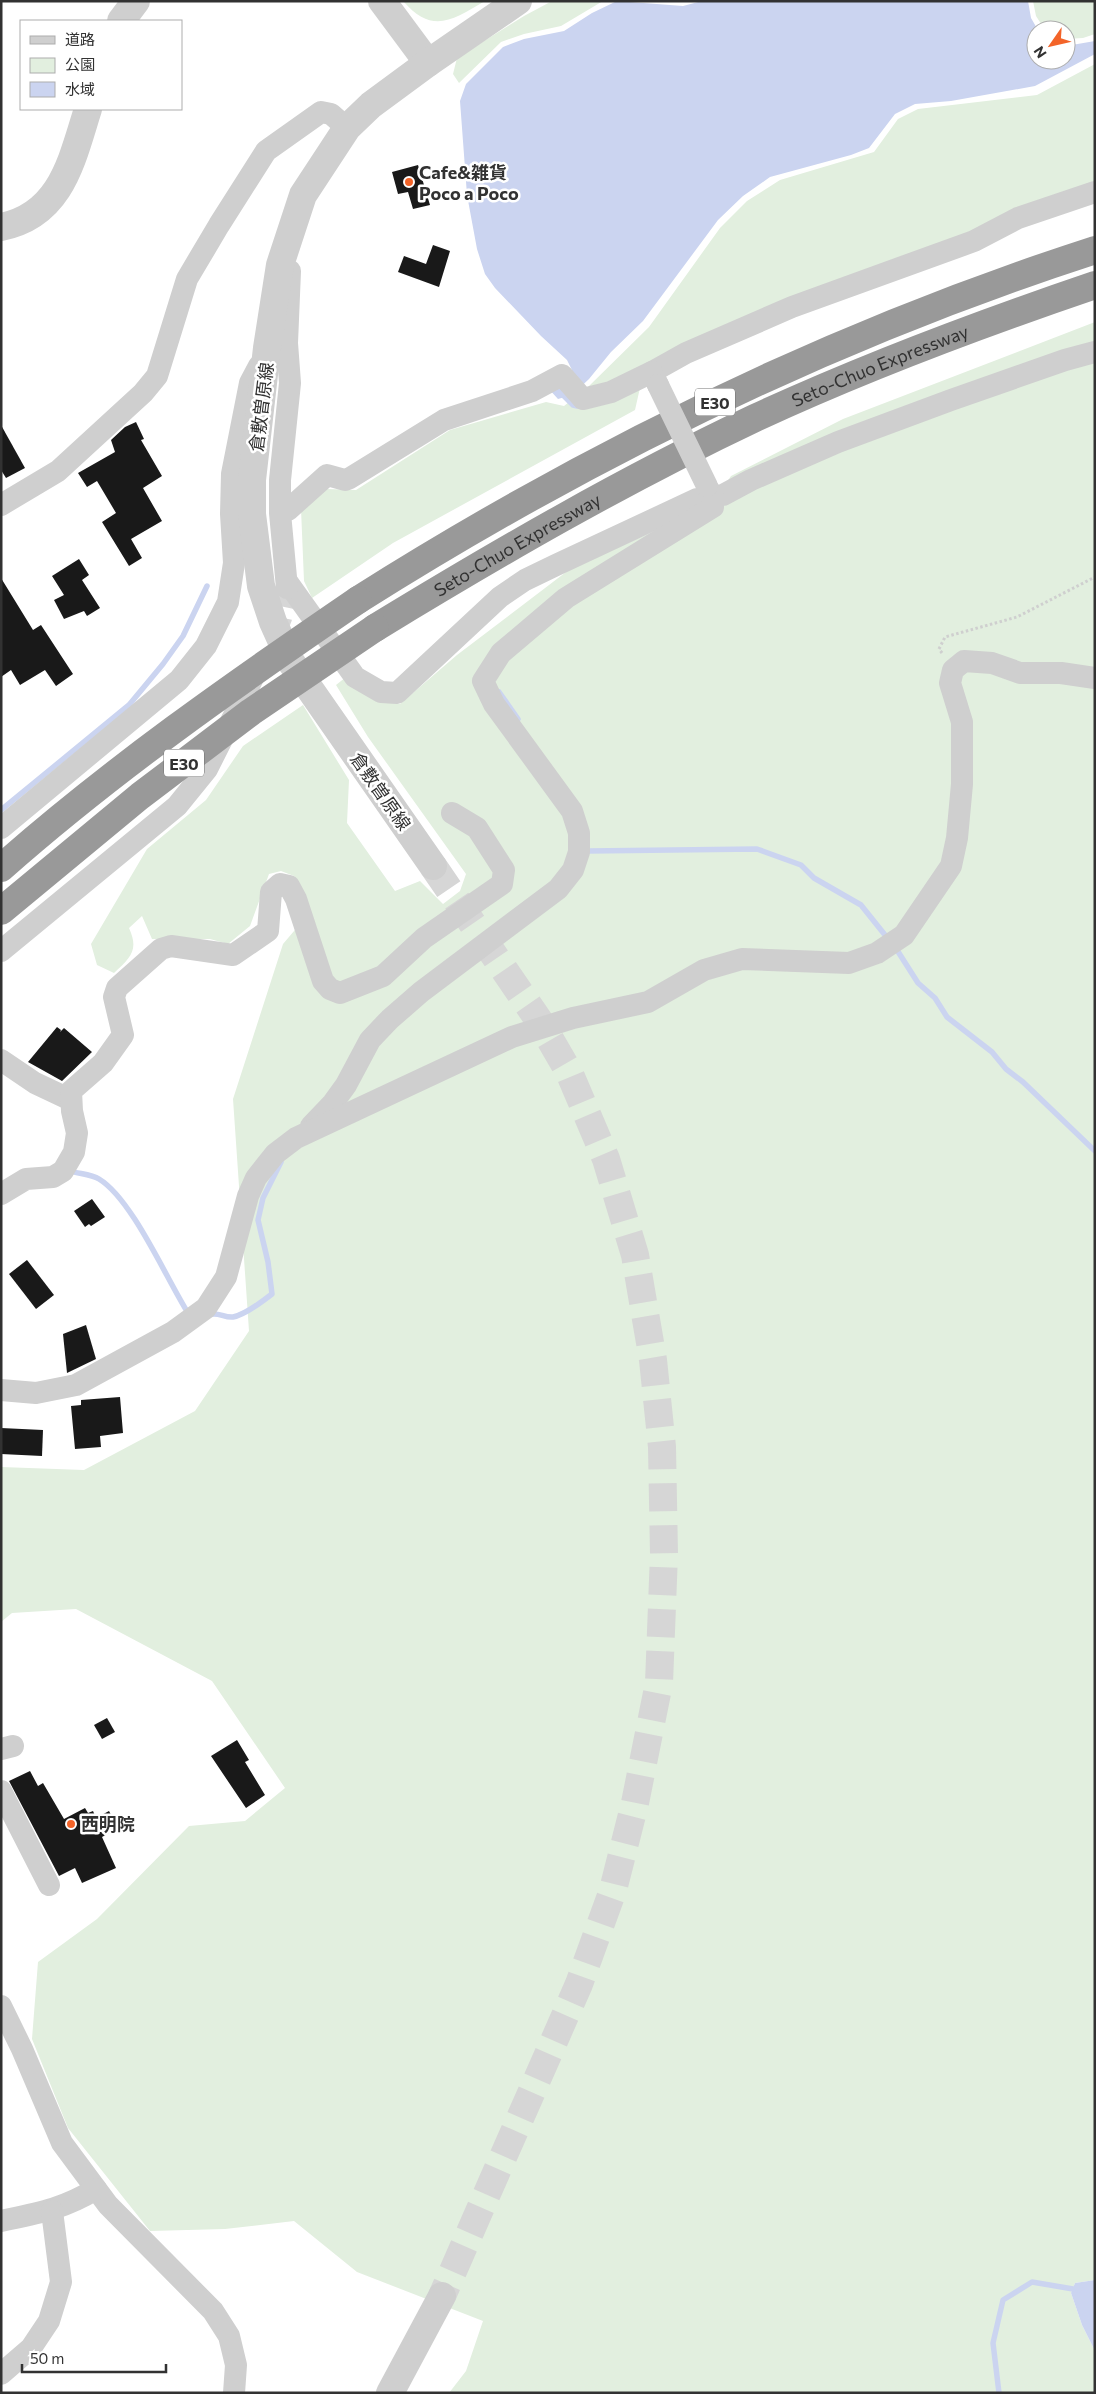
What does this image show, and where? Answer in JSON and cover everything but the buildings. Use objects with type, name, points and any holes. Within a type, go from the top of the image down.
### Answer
[{"type":"highway","name":"Seto-Chuo Expressway","points":[[1,868],[120,770],[232,686],[358,600],[492,519],[605,457],[740,390],[869,332],[1015,276],[1095,250]]},
{"type":"highway","name":"Seto-Chuo Expressway","points":[[1,911],[140,796],[251,712],[376,628],[508,548],[621,486],[755,418],[882,363],[1095,285]]},
{"type":"street","points":[[122,20],[136,1]]},
{"type":"street","points":[[382,1],[428,63]]},
{"type":"street","name":"倉敷曽原線","points":[[433,866],[291,662],[273,622],[261,586],[252,514],[252,480],[267,348],[280,266],[303,194],[347,128],[372,105],[428,63],[518,1]]},
{"type":"street","points":[[1,227],[13,225],[37,212],[53,198],[69,166],[88,110]]},
{"type":"street","points":[[1,505],[58,471],[143,392],[157,376],[187,279],[218,225],[266,150],[321,112],[331,114],[347,128]]},
{"type":"street","points":[[280,509],[288,510],[327,475],[345,480],[350,478],[444,420],[532,392],[562,375],[583,399],[655,379],[686,353],[792,307],[974,241],[1018,218],[1095,192]]},
{"type":"street","points":[[292,230],[287,343],[290,384],[280,480],[280,509],[287,586],[355,677],[381,692],[397,693],[500,597],[525,580],[697,499],[710,491],[723,495],[751,480],[838,442],[1065,360],[1095,352]]},
{"type":"street","points":[[1,828],[179,680],[206,646],[228,602],[234,563],[231,514],[234,457],[250,383],[267,348]]},
{"type":"street","points":[[307,1134],[315,1121],[333,1103],[346,1085],[370,1040],[390,1019],[421,992],[558,889],[573,870],[579,852],[579,833],[572,811],[494,704],[483,681],[501,653],[580,588],[713,507],[710,491],[655,379]]},
{"type":"street","points":[[1,951],[177,806],[208,769],[269,648]]},
{"type":"street","points":[[1,1390],[36,1393],[76,1385],[173,1332],[206,1308],[226,1277],[248,1196],[256,1178],[275,1154],[307,1134],[512,1037],[573,1018],[648,1002],[704,970],[742,959],[849,963],[877,953],[904,935],[951,866],[962,784],[962,722],[950,683],[953,670],[964,661],[992,663],[1020,673],[1061,673],[1095,678]]},
{"type":"street","points":[[1,1194],[26,1179],[53,1177],[63,1171],[74,1152],[77,1133],[72,1111],[72,1090],[103,1063],[122,1035],[114,997],[117,988],[161,949],[171,946],[233,955],[268,931],[271,892],[280,884],[289,886],[296,899],[323,981],[330,989],[340,993],[383,976],[424,938],[502,884],[504,870],[477,828],[452,813]]},
{"type":"street","points":[[1,1060],[35,1083],[72,1100]]},
{"type":"street","points":[[1,1790],[49,1885]]},
{"type":"street","points":[[1,2006],[22,2049],[62,2144],[96,2190],[148,2246],[213,2311],[229,2336],[236,2365],[234,2393]]},
{"type":"street","points":[[1,2220],[52,2211],[96,2190]]},
{"type":"street","points":[[1,2374],[31,2348],[49,2322],[61,2282],[52,2211]]},
{"type":"street","points":[[390,2393],[442,2296]]},
{"type":"path","points":[[953,670],[939,649],[945,637],[1017,617],[1095,577]]},
{"type":"green space","points":[[403,1],[485,1],[452,18],[443,21],[433,21],[414,12]]},
{"type":"green space","points":[[552,1],[603,1],[561,26],[524,34],[501,42],[459,83],[453,74],[457,58],[524,16]]},
{"type":"green space","points":[[1033,1],[1095,1],[1095,34],[1076,38],[1076,20],[1039,20]]},
{"type":"green space","points":[[1095,64],[1095,187],[644,370],[635,410],[393,543],[312,598],[304,581],[301,509],[327,489],[356,490],[450,430],[546,402],[564,406],[588,387],[649,327],[720,228],[747,201],[780,180],[874,152],[898,119],[918,109],[1037,95]]},
{"type":"green space","points":[[1095,322],[1095,2280],[1075,2283],[1071,2293],[1082,2325],[1095,2351],[1095,2393],[449,2393],[466,2371],[483,2321],[357,2272],[294,2221],[225,2229],[150,2231],[68,2128],[32,2039],[38,1962],[97,1919],[189,1826],[245,1821],[285,1788],[212,1681],[76,1609],[12,1613],[1,1622],[1,1467],[84,1470],[195,1411],[249,1331],[233,1099],[283,944],[311,911],[294,876],[281,871],[269,874],[250,926],[228,944],[210,939],[152,939],[142,916],[129,928],[133,942],[132,953],[114,973],[97,965],[91,944],[147,849],[206,800],[243,746],[303,705],[349,780],[347,823],[395,891],[420,881],[443,904],[460,891],[466,874],[368,737],[336,685],[346,677],[352,684],[400,704],[457,655],[570,569],[710,506],[731,476],[843,419]]},
{"type":"water","points":[[617,1],[683,6],[702,1],[1028,1],[1032,20],[1026,20],[1026,70],[1065,70],[1035,86],[951,101],[915,104],[895,114],[869,148],[851,155],[770,177],[743,196],[718,220],[643,321],[611,352],[589,379],[572,395],[558,399],[548,388],[572,370],[567,360],[495,288],[485,274],[477,249],[467,195],[460,101],[466,84],[503,47],[524,39],[564,31],[592,13]]},
{"type":"water","points":[[1095,41],[1095,54],[1076,64],[1076,44]]},
{"type":"water","points":[[1095,2280],[1095,2351],[1082,2325],[1071,2293],[1075,2283]]},
{"type":"waterway","points":[[561,393],[573,405],[577,406]]},
{"type":"waterway","points":[[1,810],[129,705],[163,664],[183,636],[207,586]]},
{"type":"waterway","points":[[499,692],[518,719]]},
{"type":"waterway","points":[[588,851],[757,849],[801,865],[814,878],[861,905],[885,935]]},
{"type":"waterway","points":[[897,950],[918,983],[935,998],[947,1017],[992,1052],[1006,1069],[1023,1082],[1095,1151]]},
{"type":"waterway","points":[[209,1315],[237,1316],[272,1294],[268,1262],[258,1220],[263,1198],[281,1162]]},
{"type":"waterway","points":[[70,1171],[99,1179],[124,1203],[148,1240],[188,1313]]},
{"type":"waterway","points":[[999,2393],[993,2343],[1003,2300],[1032,2282],[1079,2290]]},
{"type":"tunnel","points":[[273,638],[281,618],[287,588]]},
{"type":"tunnel","points":[[433,866],[540,1022],[569,1072],[606,1159],[635,1255],[653,1360],[662,1447],[664,1554],[659,1683],[635,1803],[613,1890],[579,1984],[442,2296]]},
{"type":"place","name":"Cafe&雑貨 Poco a Poco","points":[[409,182]]},
{"type":"place","name":"西明院","points":[[71,1824]]}]
